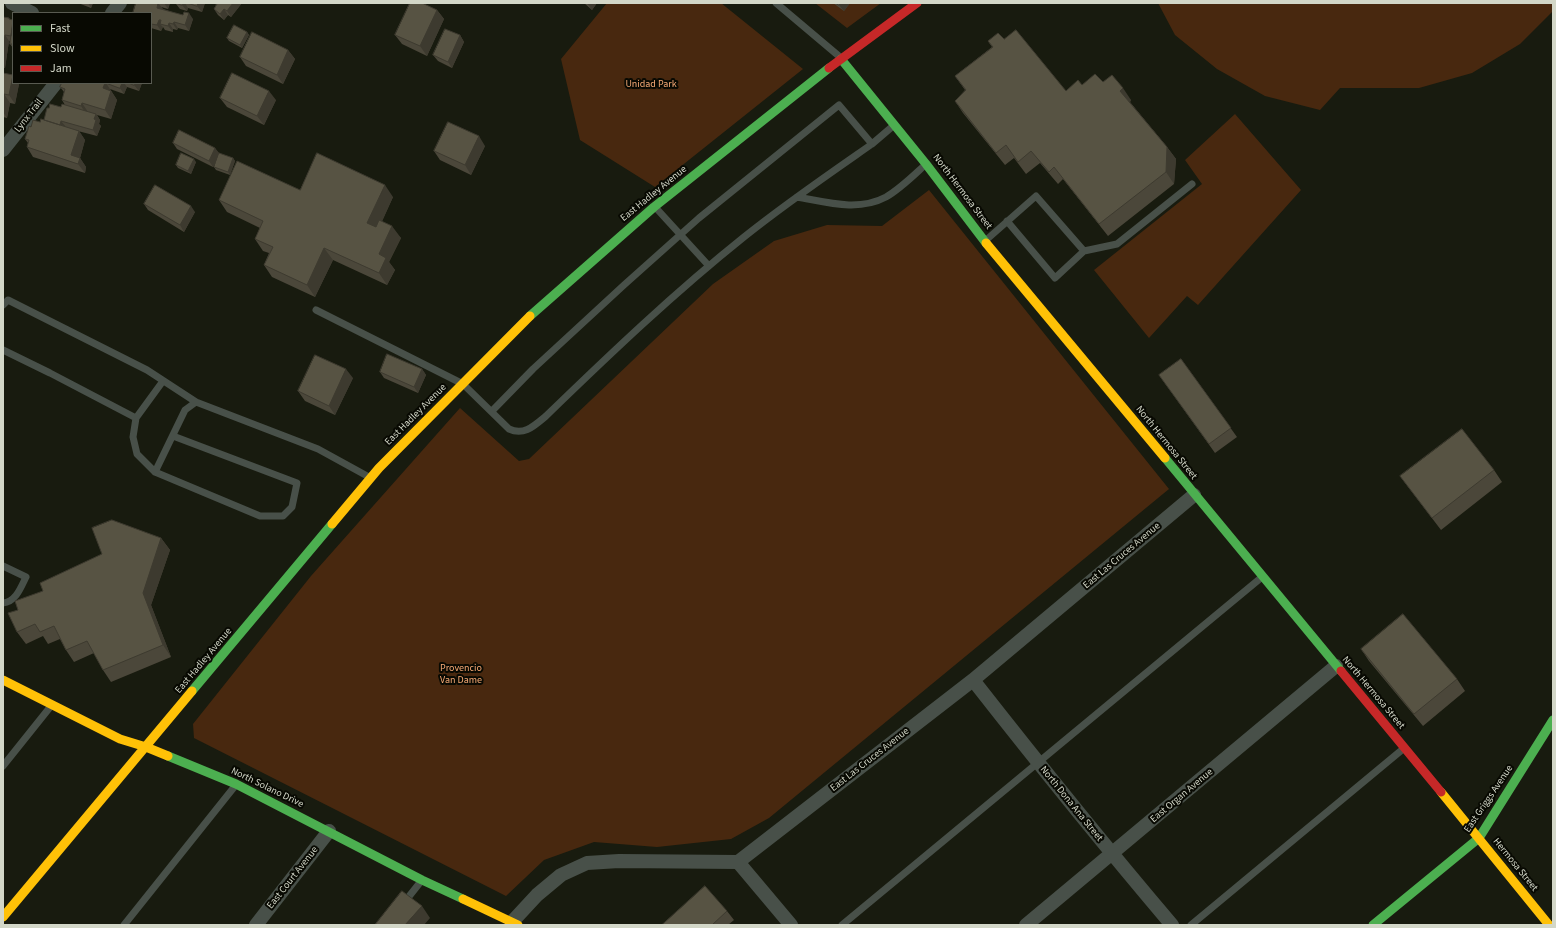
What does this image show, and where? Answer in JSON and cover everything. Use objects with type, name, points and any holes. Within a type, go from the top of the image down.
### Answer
[{"type":"street","points":[[12,3],[30,12]]},
{"type":"street","points":[[113,12],[120,3]]},
{"type":"street","name":"East Hadley Avenue","points":[[3,917],[371,478],[538,308],[654,206],[841,59],[917,3]]},
{"type":"street","name":"North Hermosa Street","points":[[841,59],[926,164],[985,241],[1479,838]]},
{"type":"street","name":"Lynx Trail","points":[[3,150],[55,84]]},
{"type":"street","name":"East Las Cruces Avenue","points":[[738,862],[973,680],[1194,495]]},
{"type":"street","name":"East Organ Avenue","points":[[1026,925],[1336,666]]},
{"type":"street","name":"North Solano Drive","points":[[3,680],[120,739],[146,747],[236,784],[422,880],[513,924]]},
{"type":"street","name":"North Dona Ana Street","points":[[973,680],[1112,854],[1172,925]]},
{"type":"street","name":"East Griggs Avenue","points":[[1373,925],[1479,838],[1553,720]]},
{"type":"street","name":"East Court Avenue","points":[[256,925],[329,831]]},
{"type":"street","name":"Hermosa Street","points":[[1479,838],[1548,925]]},
{"type":"street","points":[[513,924],[537,894],[561,874],[587,863],[619,861],[738,862],[791,925]]},
{"type":"lane","points":[[776,3],[841,59]]},
{"type":"lane","points":[[492,411],[539,364],[624,284],[699,218],[839,106],[872,144]]},
{"type":"lane","points":[[316,310],[463,384],[509,429],[516,432],[523,432],[534,426],[663,306],[744,236],[872,144],[895,125]]},
{"type":"lane","points":[[797,197],[835,204],[857,205],[872,203],[887,196],[926,164]]},
{"type":"lane","points":[[1007,221],[1055,278],[1084,251],[1117,244],[1192,184]]},
{"type":"lane","points":[[985,241],[1036,196],[1084,251]]},
{"type":"lane","points":[[654,206],[709,266]]},
{"type":"lane","points":[[3,306],[8,300],[147,370],[196,402],[318,449],[371,478]]},
{"type":"lane","points":[[3,350],[136,418]]},
{"type":"lane","points":[[163,381],[136,418],[133,437],[137,454],[154,472],[260,516],[284,516],[292,507],[298,483],[173,436]]},
{"type":"lane","points":[[154,472],[185,410],[196,402]]},
{"type":"lane","points":[[3,566],[26,577],[18,594],[7,603],[3,603]]},
{"type":"lane","points":[[842,925],[1262,577]]},
{"type":"lane","points":[[3,766],[52,704]]},
{"type":"lane","points":[[1191,925],[1404,748]]},
{"type":"lane","points":[[124,925],[236,784]]},
{"type":"lane","points":[[399,909],[422,880]]},
{"type":"green space","name":"Unidad Park","points":[[607,3],[721,3],[803,69],[655,187],[580,140],[561,59]]},
{"type":"green space","points":[[815,3],[881,3],[847,28]]},
{"type":"green space","points":[[1158,3],[1553,3],[1553,11],[1520,44],[1472,73],[1419,88],[1340,88],[1320,110],[1265,96],[1217,69],[1175,35]]},
{"type":"green space","points":[[1235,114],[1301,190],[1198,305],[1187,296],[1149,338],[1094,270],[1202,184],[1185,160]]},
{"type":"green space","name":"Provencio Van Dame","points":[[929,190],[1169,489],[769,818],[731,839],[657,847],[594,842],[544,860],[506,896],[194,738],[193,724],[311,576],[460,408],[519,461],[529,459],[713,284],[774,241],[827,225],[882,226]]},
{"type":"building","points":[[136,3],[158,3],[157,8],[183,15],[184,12],[189,13],[185,25],[174,22],[173,24],[169,23],[168,26],[160,24],[161,20],[159,20],[157,25],[152,24],[152,12],[133,12]]},
{"type":"building","points":[[188,3],[198,3],[197,6]]},
{"type":"building","points":[[215,3],[233,3],[227,11],[224,9],[220,14],[214,9],[217,4]]},
{"type":"building","points":[[410,3],[422,3],[437,10],[420,46],[395,35]]},
{"type":"building","points":[[3,17],[12,20],[12,28],[11,36],[5,35],[3,47]]},
{"type":"building","points":[[234,25],[247,32],[240,45],[227,38]]},
{"type":"building","points":[[445,29],[460,35],[448,62],[433,55]]},
{"type":"building","points":[[1016,30],[1066,91],[1078,80],[1082,85],[1095,74],[1103,82],[1112,75],[1123,88],[1120,91],[1167,147],[1166,172],[1099,224],[1054,167],[1049,172],[1031,151],[1018,162],[1006,145],[996,153],[955,101],[966,90],[955,76],[993,47],[988,41],[998,33],[1004,39]]},
{"type":"building","points":[[12,31],[12,44],[10,44]]},
{"type":"building","points":[[252,32],[288,50],[277,75],[240,57]]},
{"type":"building","points":[[3,73],[12,75],[12,80],[9,95],[4,94],[3,97]]},
{"type":"building","points":[[232,73],[269,91],[257,116],[220,98]]},
{"type":"building","points":[[62,84],[105,84],[103,88],[111,91],[105,110],[82,103],[81,106],[62,100],[65,89],[60,87]]},
{"type":"building","points":[[109,84],[122,84],[120,88]]},
{"type":"building","points":[[50,104],[61,107],[62,104],[96,114],[93,130],[61,121],[60,125],[44,120],[47,108],[49,108]]},
{"type":"building","points":[[41,119],[79,131],[71,155],[80,158],[78,164],[27,147],[29,140],[25,139],[29,126],[31,127],[33,120],[40,122]]},
{"type":"building","points":[[448,122],[479,136],[465,165],[434,151]]},
{"type":"building","points":[[179,130],[215,148],[209,161],[173,143]]},
{"type":"building","points":[[181,153],[194,159],[188,171],[176,165]]},
{"type":"building","points":[[219,153],[233,158],[228,172],[214,167]]},
{"type":"building","points":[[317,153],[385,185],[367,223],[376,227],[379,220],[392,226],[379,254],[386,258],[379,273],[324,248],[307,285],[264,265],[273,247],[255,239],[263,221],[219,200],[237,161],[300,190]]},
{"type":"building","points":[[155,185],[191,206],[180,225],[144,204]]},
{"type":"building","points":[[387,354],[422,369],[414,387],[380,372]]},
{"type":"building","points":[[315,355],[346,369],[329,406],[298,391]]},
{"type":"building","points":[[1181,359],[1231,428],[1209,444],[1159,375]]},
{"type":"building","points":[[1462,429],[1494,470],[1432,518],[1400,476]]},
{"type":"building","points":[[112,520],[161,538],[143,593],[163,645],[103,670],[87,641],[66,650],[54,626],[40,632],[35,624],[17,632],[8,613],[18,610],[15,601],[43,591],[40,583],[102,554],[92,528]]},
{"type":"building","points":[[1403,614],[1457,679],[1414,714],[1361,649]]},
{"type":"building","points":[[705,886],[727,911],[712,925],[662,925]]},
{"type":"building","points":[[402,891],[422,906],[405,925],[375,925]]},
{"type":"traffic: fast","points":[[841,59],[926,164],[986,243]]},
{"type":"traffic: fast","points":[[530,316],[654,207],[829,68]]},
{"type":"traffic: fast","points":[[1165,458],[1341,671]]},
{"type":"traffic: fast","points":[[192,691],[332,524]]},
{"type":"traffic: fast","points":[[1373,925],[1479,838],[1553,720]]},
{"type":"traffic: fast","points":[[168,756],[236,784],[422,880],[463,899]]},
{"type":"traffic: slow","points":[[986,243],[1165,458]]},
{"type":"traffic: slow","points":[[332,524],[379,468],[530,316]]},
{"type":"traffic: slow","points":[[3,680],[120,739],[168,756]]},
{"type":"traffic: slow","points":[[3,917],[192,691]]},
{"type":"traffic: slow","points":[[1441,792],[1549,925]]},
{"type":"traffic: slow","points":[[463,899],[518,925]]},
{"type":"traffic: jam","points":[[829,68],[917,3]]},
{"type":"traffic: jam","points":[[1341,671],[1441,792]]}]
